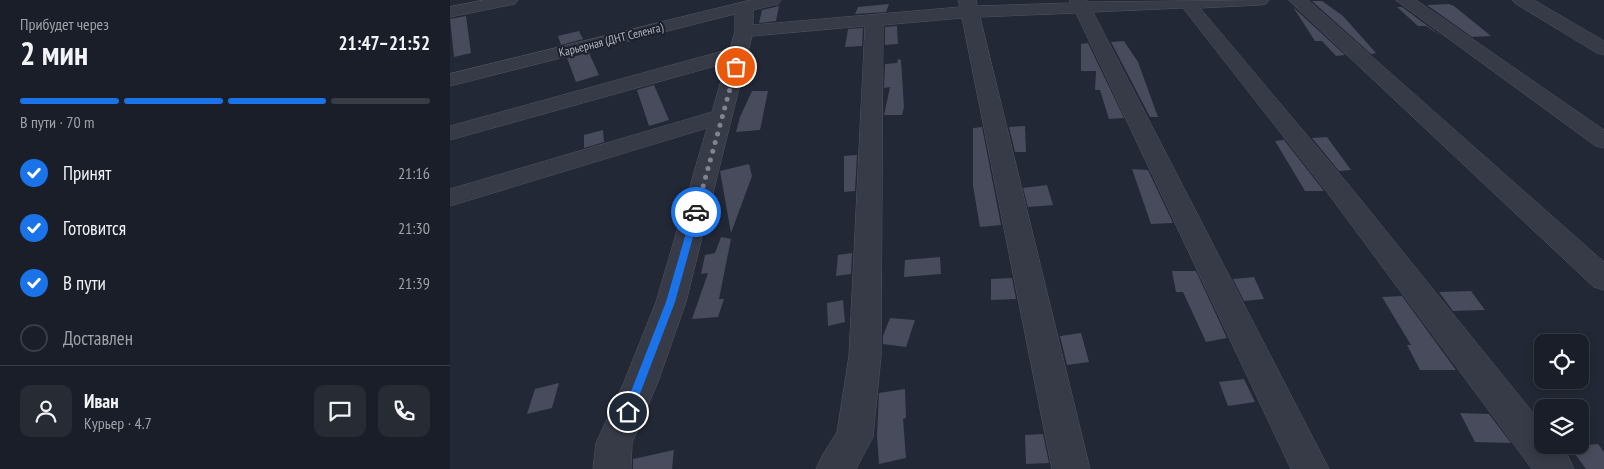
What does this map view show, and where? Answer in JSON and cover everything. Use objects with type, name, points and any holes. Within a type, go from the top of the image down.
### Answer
[{"type":"street","points":[[450,12],[509,0]]},
{"type":"street","name":"Карьерная (ДНТ Селенга)","points":[[450,80],[742,30],[772,0]]},
{"type":"street","points":[[450,133],[742,30],[874,20],[968,6],[1260,0]]},
{"type":"street","points":[[1298,0],[1604,278]]},
{"type":"street","points":[[1405,0],[1604,142]]},
{"type":"street","points":[[1522,0],[1604,49]]},
{"type":"street","points":[[1186,1],[1339,190],[1555,469]]},
{"type":"street","points":[[1080,4],[1310,469]]},
{"type":"street","points":[[968,6],[1071,469]]},
{"type":"street","points":[[835,469],[855,437],[865,356],[874,20]]},
{"type":"street","points":[[612,469],[614,443],[641,382],[671,302],[722,116],[742,30]]},
{"type":"street","points":[[450,198],[722,116]]},
{"type":"building","points":[[1312,1],[1322,1],[1343,16],[1376,53],[1371,54]]},
{"type":"building","points":[[889,4],[886,12],[855,14],[858,7]]},
{"type":"building","points":[[1449,4],[1491,36],[1472,37],[1427,5]]},
{"type":"building","points":[[779,6],[776,21],[759,23],[762,10]]},
{"type":"building","points":[[1293,7],[1345,55],[1336,56],[1322,41],[1315,41]]},
{"type":"building","points":[[1397,7],[1402,7],[1444,38],[1426,26],[1418,26]]},
{"type":"building","points":[[466,16],[471,53],[454,57],[450,19]]},
{"type":"building","points":[[897,26],[898,44],[885,45],[885,27]]},
{"type":"building","points":[[863,28],[862,46],[845,47],[848,29]]},
{"type":"building","points":[[579,31],[583,39],[561,45],[558,36]]},
{"type":"building","points":[[1124,41],[1138,62],[1158,117],[1150,117],[1111,42]]},
{"type":"building","points":[[1088,43],[1124,118],[1109,119],[1100,90],[1095,90],[1096,71],[1081,71],[1081,44]]},
{"type":"building","points":[[589,53],[599,75],[576,82],[567,58]]},
{"type":"building","points":[[898,59],[901,60],[904,107],[902,115],[884,115],[890,87],[884,88],[885,64],[897,63]]},
{"type":"building","points":[[654,85],[669,120],[649,126],[637,90]]},
{"type":"building","points":[[752,91],[768,91],[760,130],[736,132],[740,117]]},
{"type":"building","points":[[1025,126],[1026,152],[1015,152],[1009,127]]},
{"type":"building","points":[[982,127],[1001,225],[980,227],[973,186],[973,128]]},
{"type":"building","points":[[603,130],[604,142],[584,148],[584,135]]},
{"type":"building","points":[[1327,137],[1351,170],[1339,171],[1312,138]]},
{"type":"building","points":[[1284,140],[1324,191],[1305,191],[1275,141]]},
{"type":"building","points":[[857,155],[855,191],[844,192],[844,156]]},
{"type":"building","points":[[749,164],[752,176],[731,233],[720,171]]},
{"type":"building","points":[[1132,169],[1148,170],[1173,223],[1151,224]]},
{"type":"building","points":[[1047,185],[1053,205],[1028,207],[1023,188]]},
{"type":"building","points":[[721,237],[731,239],[719,299],[724,299],[718,317],[692,319],[708,273],[701,274],[705,255],[715,253]]},
{"type":"building","points":[[852,253],[851,274],[836,276],[838,255]]},
{"type":"building","points":[[940,257],[941,274],[904,277],[905,260]]},
{"type":"building","points":[[1172,271],[1196,271],[1227,338],[1206,342],[1183,292],[1176,292]]},
{"type":"building","points":[[1254,277],[1264,299],[1244,301],[1233,279]]},
{"type":"building","points":[[1012,278],[1016,299],[991,300],[991,279]]},
{"type":"building","points":[[1471,291],[1485,310],[1453,311],[1439,292]]},
{"type":"building","points":[[1402,296],[1456,370],[1420,370],[1407,345],[1411,345],[1382,297]]},
{"type":"building","points":[[843,300],[845,322],[828,326],[827,303]]},
{"type":"building","points":[[890,318],[915,320],[906,347],[883,344],[883,336]]},
{"type":"building","points":[[1081,333],[1089,362],[1067,365],[1060,336]]},
{"type":"building","points":[[1244,379],[1255,402],[1228,406],[1219,382]]},
{"type":"building","points":[[559,383],[552,408],[527,414],[535,389]]},
{"type":"building","points":[[905,389],[906,418],[903,419],[906,458],[879,464],[877,436],[879,393]]},
{"type":"building","points":[[1460,413],[1489,414],[1511,443],[1475,442]]},
{"type":"building","points":[[1043,434],[1049,463],[1026,464],[1025,435]]},
{"type":"building","points":[[1598,444],[1604,452],[1604,469],[1586,469],[1575,454],[1589,454],[1589,445]]},
{"type":"building","points":[[674,450],[672,469],[633,469],[633,459]]},
{"type":"way so far","points":[[696,212],[736,67]]},
{"type":"route","points":[[628,412],[671,302],[696,212]]}]
